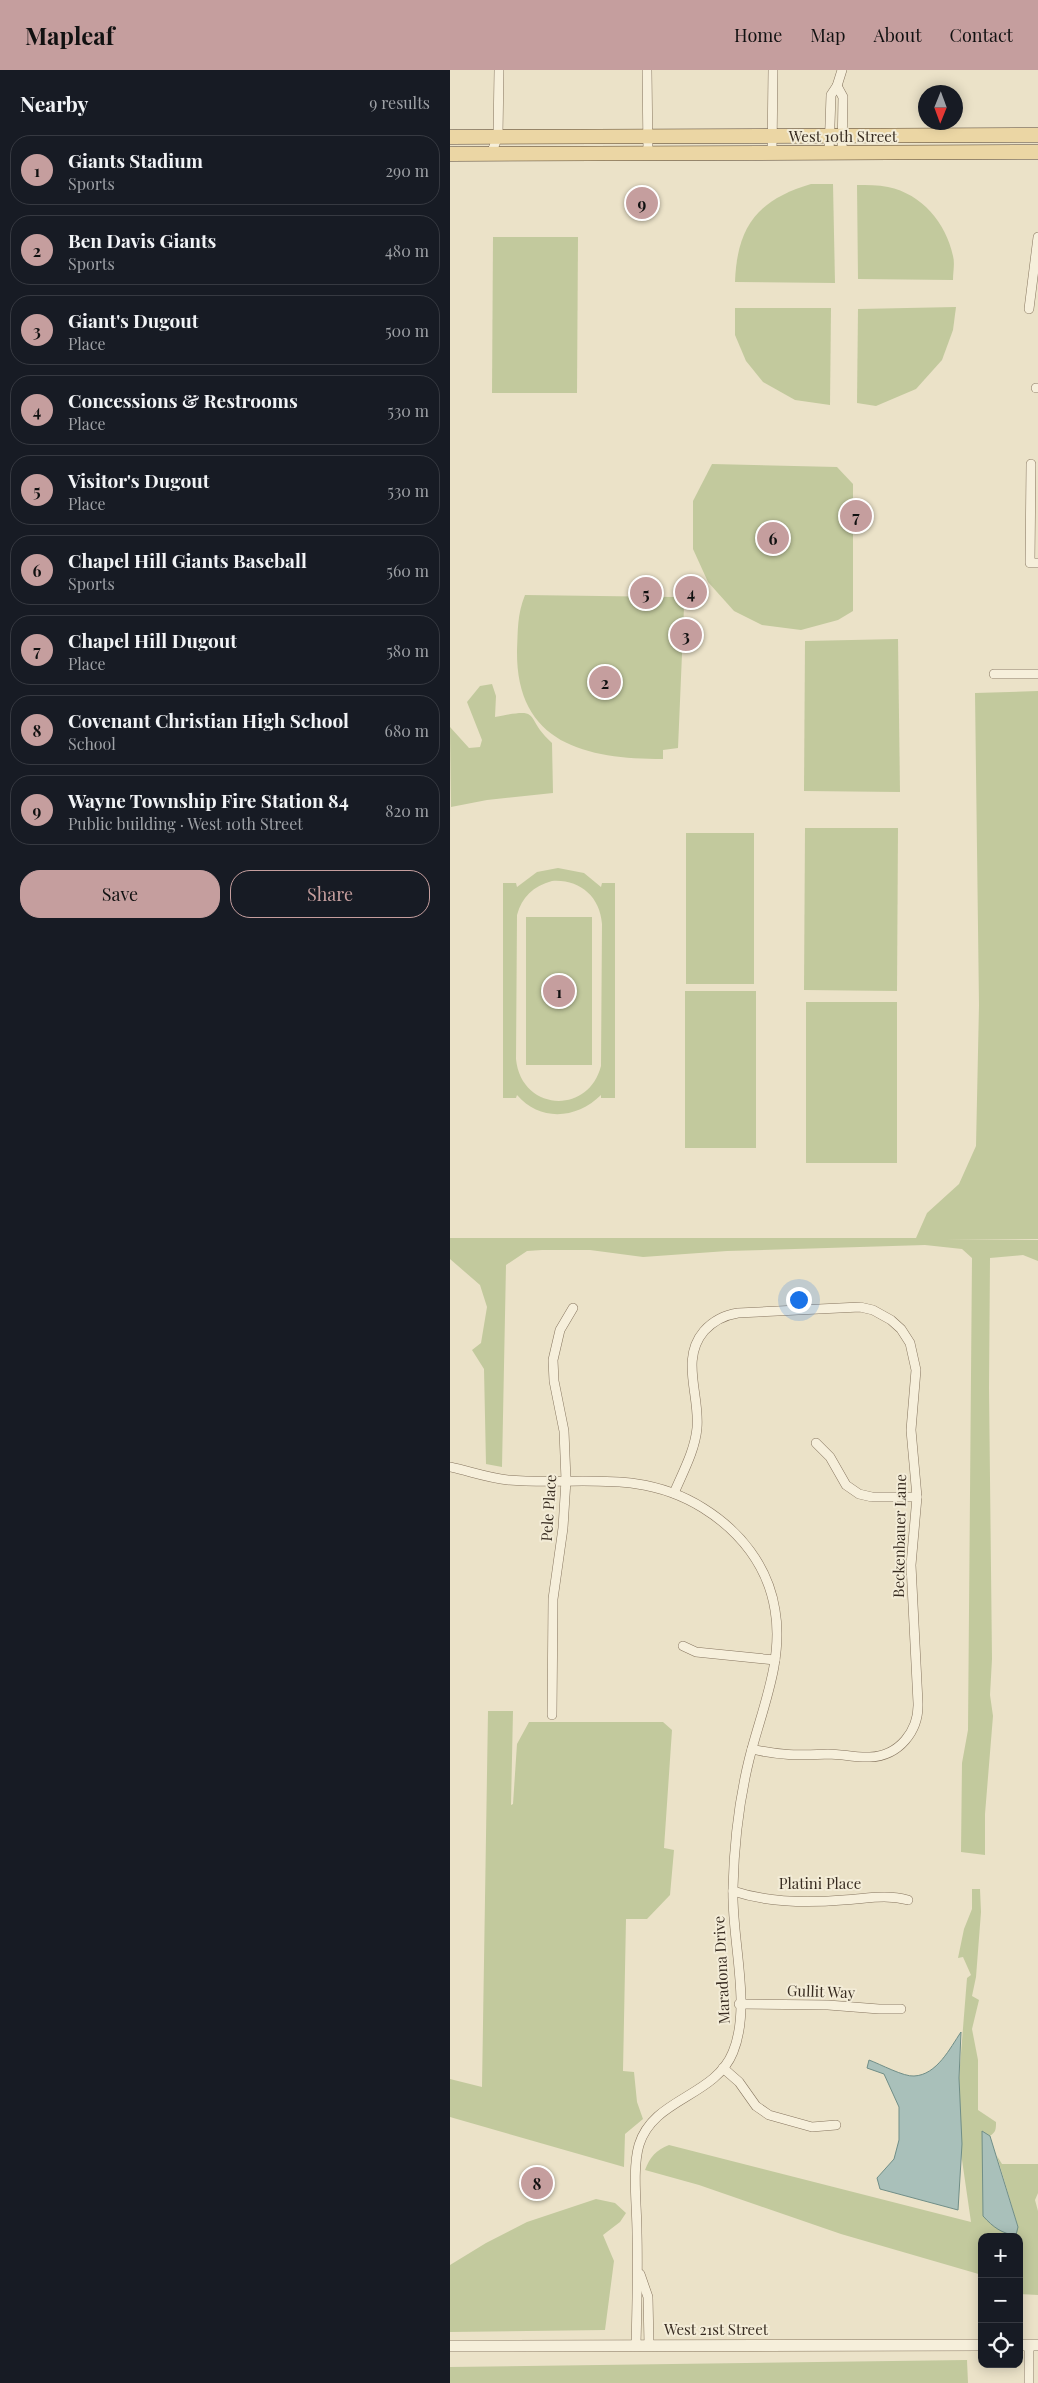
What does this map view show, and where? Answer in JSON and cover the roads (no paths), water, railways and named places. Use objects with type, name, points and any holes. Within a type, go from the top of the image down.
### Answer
[{"type":"main road","name":"West 10th Street","points":[[450,137],[1038,135]]},
{"type":"main road","name":"West 10th Street","points":[[450,154],[1038,152]]},
{"type":"street","points":[[491,154],[498,136],[499,70]]},
{"type":"street","points":[[647,70],[648,154]]},
{"type":"street","points":[[772,153],[773,70]]},
{"type":"street","points":[[836,153],[836,137],[843,97],[837,86],[842,70]]},
{"type":"street","points":[[1029,309],[1038,237]]},
{"type":"street","points":[[1031,464],[1030,563],[1038,562]]},
{"type":"street","points":[[994,674],[1038,674]]},
{"type":"street","name":"Beckenbauer Lane","points":[[674,1493],[693,1448],[697,1426],[691,1367],[693,1352],[700,1336],[713,1322],[727,1315],[738,1313],[849,1307],[871,1310],[899,1326],[907,1338],[915,1359],[911,1430],[917,1497],[911,1565],[918,1707],[915,1725],[906,1739],[891,1751],[875,1757],[829,1754],[785,1756],[752,1749]]},
{"type":"street","name":"Pele Place","points":[[552,1715],[553,1598],[563,1528],[566,1480],[564,1431],[554,1381],[552,1360],[560,1330],[574,1308]]},
{"type":"street","points":[[816,1443],[830,1457],[846,1485],[860,1494],[876,1497],[917,1497]]},
{"type":"street","name":"Maradona Drive","points":[[450,1467],[507,1480],[633,1482],[674,1493],[722,1520],[744,1542],[757,1561],[770,1589],[775,1608],[777,1633],[775,1660],[743,1792],[733,1891],[740,2004],[736,2042],[723,2068],[710,2082],[659,2115],[648,2126],[640,2141],[637,2162],[638,2269],[636,2345]]},
{"type":"street","points":[[683,1646],[696,1652],[775,1660]]},
{"type":"street","name":"Platini Place","points":[[733,1891],[790,1900],[832,1901],[891,1896],[908,1900]]},
{"type":"street","name":"Gullit Way","points":[[740,2004],[828,2005],[901,2009]]},
{"type":"street","points":[[723,2068],[739,2082],[756,2106],[769,2115],[812,2127],[836,2124]]},
{"type":"street","name":"Maradona Drive","points":[[638,2269],[648,2297],[649,2345]]},
{"type":"street","name":"West 21st Street","points":[[450,2346],[978,2345]]},
{"type":"street","points":[[1029,2345],[1029,2383]]},
{"type":"water","points":[[961,2032],[959,2078],[962,2144],[958,2210],[880,2189],[877,2178],[894,2159],[899,2140],[899,2107],[884,2074],[867,2068],[869,2060],[910,2076],[922,2074],[929,2071],[942,2060]]},
{"type":"water","points":[[982,2131],[990,2136],[1018,2227],[1016,2233],[1006,2233],[998,2229],[983,2216]]},
{"type":"place","name":"Wayne Township Fire Station 84","points":[[642,203]]},
{"type":"place","name":"Chapel Hill Dugout","points":[[856,516]]},
{"type":"place","name":"Chapel Hill Giants Baseball","points":[[773,538]]},
{"type":"place","name":"Concessions & Restrooms","points":[[691,592]]},
{"type":"place","name":"Visitor's Dugout","points":[[646,593]]},
{"type":"place","name":"Giant's Dugout","points":[[686,635]]},
{"type":"place","name":"Ben Davis Giants","points":[[605,682]]},
{"type":"place","name":"Giants Stadium","points":[[559,991]]},
{"type":"place","name":"Covenant Christian High School","points":[[537,2183]]}]
